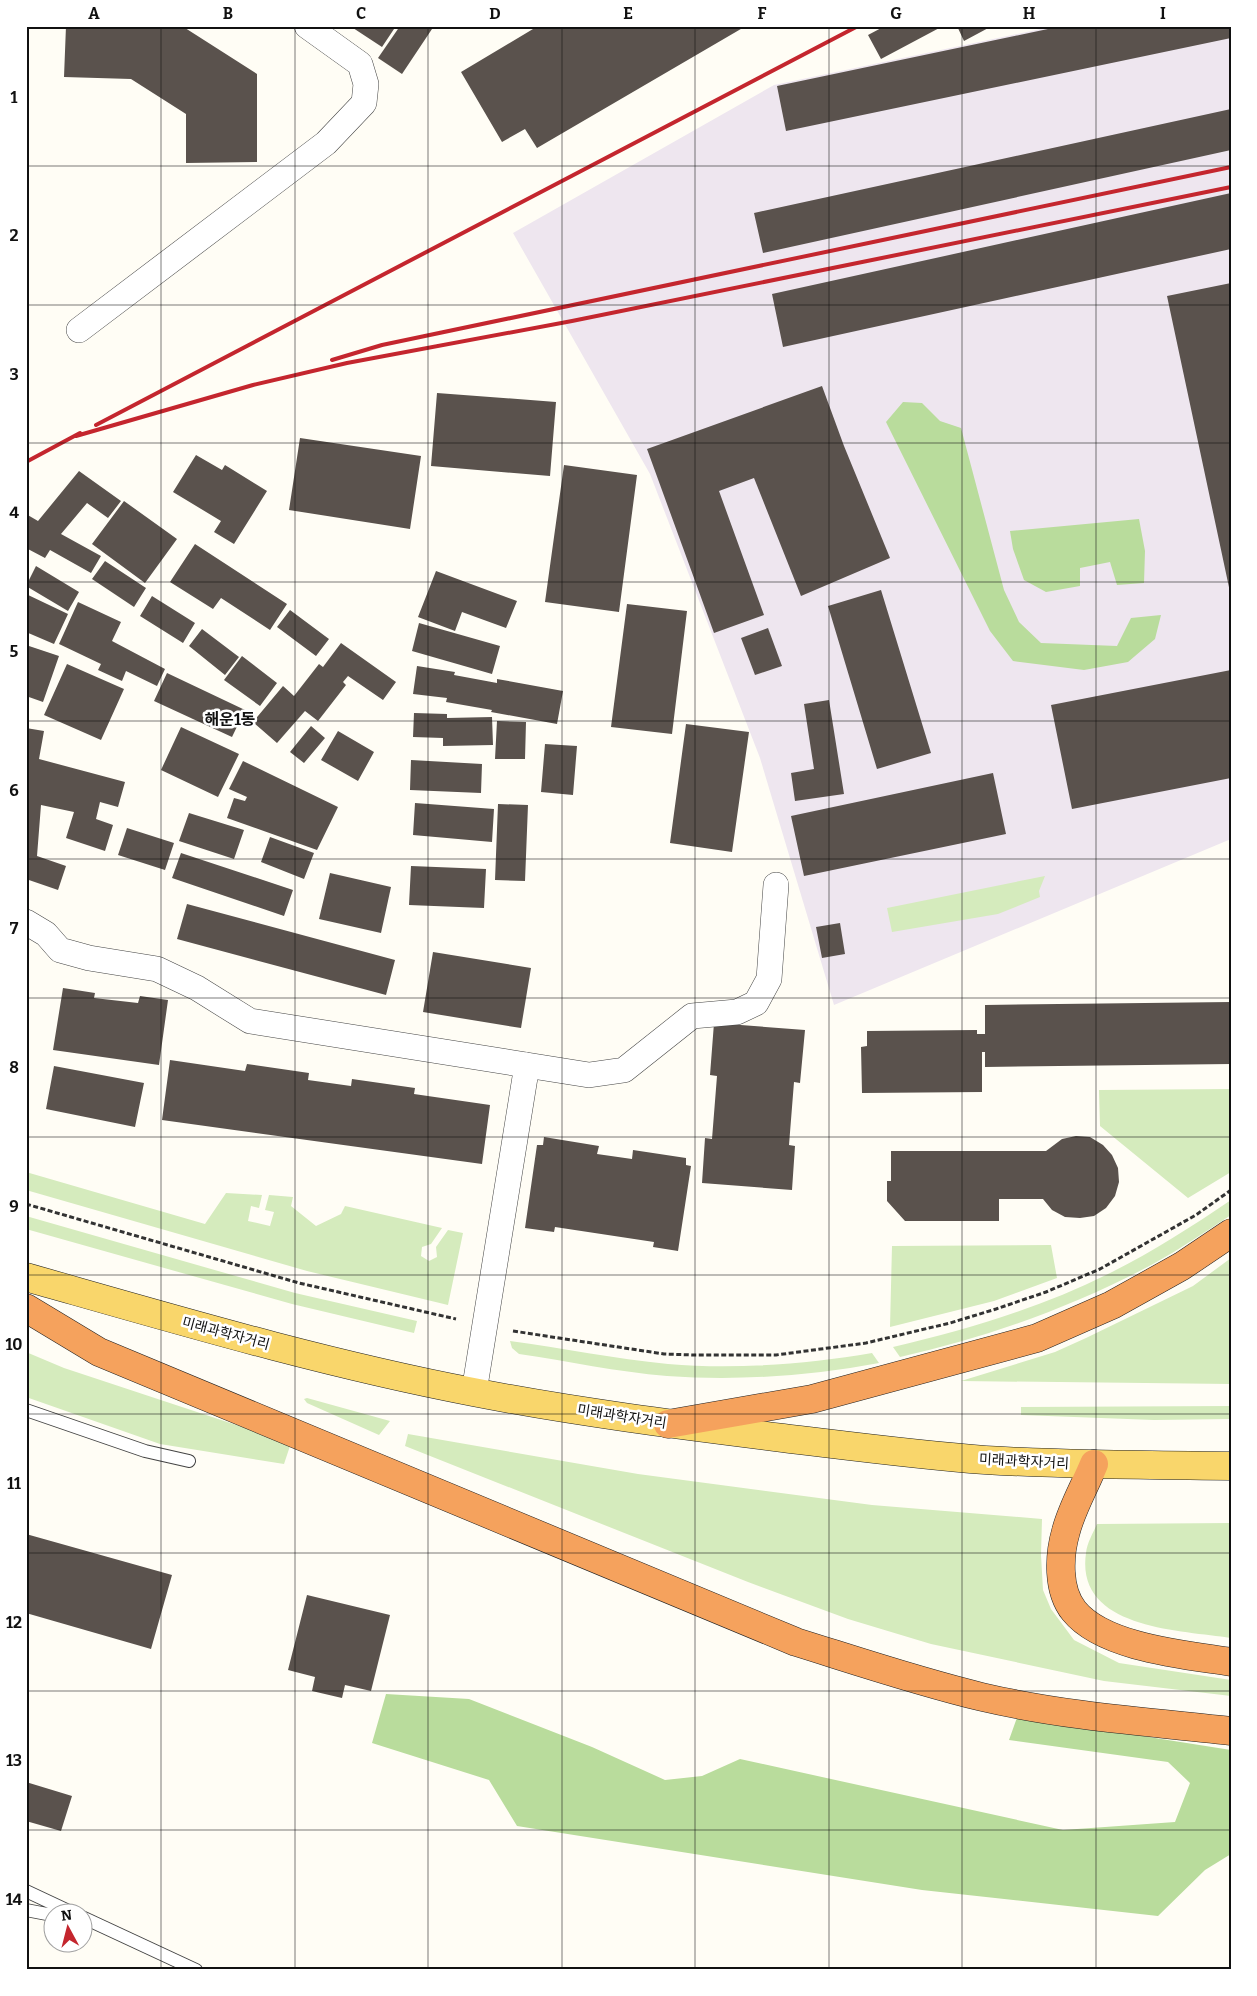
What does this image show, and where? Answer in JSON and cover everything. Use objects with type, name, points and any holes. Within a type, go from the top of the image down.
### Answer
[{"type":"highway","points":[[668,1424],[812,1399],[1037,1338],[1112,1305],[1182,1266],[1231,1233]]},
{"type":"highway","points":[[26,1308],[99,1352],[796,1642],[892,1673],[983,1697],[1080,1714],[1231,1731]]},
{"type":"highway","points":[[1094,1464],[1066,1530],[1061,1555],[1062,1582],[1074,1611],[1091,1625],[1114,1638],[1156,1650],[1231,1662]]},
{"type":"main road","name":"미래과학자거리","points":[[26,1277],[234,1336],[474,1392],[668,1424],[984,1460],[1231,1466]]},
{"type":"street","points":[[79,330],[326,143],[364,103],[366,84],[360,64],[307,26]]},
{"type":"street","points":[[26,922],[46,934],[60,950],[89,958],[157,969],[197,988],[250,1021],[589,1075],[624,1070],[692,1016],[737,1012],[756,1004],[769,979],[776,885]]},
{"type":"street","points":[[474,1392],[527,1064]]},
{"type":"lane","points":[[26,1410],[145,1451],[189,1461]]},
{"type":"lane","points":[[26,1891],[54,1904]]},
{"type":"lane","points":[[26,1910],[42,1913]]},
{"type":"lane","points":[[92,1922],[196,1970]]},
{"type":"path","points":[[26,1204],[299,1283],[484,1325],[664,1354],[776,1355],[866,1343],[950,1323],[996,1309],[1100,1269],[1196,1215],[1231,1190]]},
{"type":"shaded area","points":[[1055,26],[1231,26],[1231,839],[834,1005],[760,758],[650,474],[513,233],[774,85]]},
{"type":"green space","points":[[903,402],[922,403],[940,421],[961,428],[1004,590],[1019,622],[1041,643],[1117,646],[1131,618],[1161,615],[1155,639],[1128,662],[1084,670],[1013,661],[990,631],[886,422]]},
{"type":"green space","points":[[1139,519],[1145,551],[1144,583],[1117,585],[1110,562],[1080,568],[1080,586],[1046,592],[1024,580],[1013,549],[1010,531]]},
{"type":"green space","points":[[1045,876],[1039,891],[1040,897],[998,914],[892,932],[887,908]]},
{"type":"green space","points":[[1231,1089],[1231,1172],[1188,1198],[1100,1126],[1099,1090]]},
{"type":"green space","points":[[26,1172],[205,1224],[226,1193],[262,1195],[259,1208],[251,1206],[248,1221],[270,1226],[274,1212],[265,1210],[269,1195],[293,1197],[291,1206],[316,1226],[341,1214],[345,1206],[442,1228],[431,1244],[422,1247],[421,1256],[429,1261],[437,1257],[436,1247],[448,1230],[463,1233],[448,1305],[307,1271],[26,1190]]},
{"type":"green space","points":[[1231,1200],[1231,1215],[1153,1264],[1092,1294],[1030,1319],[933,1349],[900,1357],[893,1347],[1002,1317],[1082,1286],[1124,1266],[1186,1230]]},
{"type":"green space","points":[[26,1216],[295,1293],[417,1321],[414,1333],[292,1304],[26,1229]]},
{"type":"green space","points":[[1051,1245],[1057,1278],[994,1301],[890,1327],[892,1246]]},
{"type":"green space","points":[[1231,1258],[1231,1384],[961,1381],[1055,1352],[1086,1338],[1193,1286]]},
{"type":"green space","points":[[510,1341],[628,1359],[693,1366],[770,1365],[872,1353],[879,1363],[827,1371],[747,1378],[667,1376],[519,1354],[512,1348]]},
{"type":"green space","points":[[26,1352],[64,1368],[291,1443],[284,1464],[160,1444],[26,1397]]},
{"type":"green space","points":[[307,1398],[390,1421],[379,1435],[307,1403],[304,1399]]},
{"type":"green space","points":[[1231,1406],[1231,1419],[1154,1420],[1021,1415],[1021,1407]]},
{"type":"green space","points":[[408,1434],[638,1474],[872,1505],[1042,1519],[1041,1555],[1043,1590],[1051,1609],[1074,1640],[1119,1663],[1231,1680],[1231,1696],[1104,1681],[931,1644],[848,1619],[748,1582],[405,1446]]},
{"type":"green space","points":[[1231,1523],[1231,1638],[1159,1628],[1135,1621],[1113,1611],[1097,1597],[1087,1578],[1086,1553],[1090,1538],[1097,1524]]},
{"type":"green space","points":[[386,1694],[469,1699],[592,1747],[665,1780],[702,1776],[740,1759],[1063,1830],[1175,1822],[1190,1783],[1168,1762],[1009,1740],[1019,1712],[1155,1738],[1231,1750],[1231,1854],[1205,1870],[1158,1916],[922,1890],[517,1826],[489,1780],[372,1743]]},
{"type":"building","points":[[66,26],[182,26],[257,74],[257,162],[186,163],[186,114],[131,79],[64,77]]},
{"type":"building","points":[[350,26],[396,26],[382,47]]},
{"type":"building","points":[[400,26],[434,26],[402,74],[378,58]]},
{"type":"building","points":[[538,26],[746,26],[537,148],[525,129],[502,142],[461,72]]},
{"type":"building","points":[[885,26],[943,26],[881,59],[868,35]]},
{"type":"building","points":[[957,26],[992,26],[964,41]]},
{"type":"building","points":[[1062,26],[1231,26],[1231,38],[786,131],[777,86]]},
{"type":"building","points":[[1231,109],[1231,150],[763,253],[754,213]]},
{"type":"building","points":[[1231,193],[1231,249],[783,347],[772,294]]},
{"type":"building","points":[[1231,283],[1231,592],[1230,592],[1167,296]]},
{"type":"building","points":[[822,386],[844,446],[890,558],[801,596],[754,478],[719,491],[764,615],[714,633],[647,449]]},
{"type":"building","points":[[437,393],[556,402],[550,476],[431,466]]},
{"type":"building","points":[[300,438],[421,456],[410,529],[289,510]]},
{"type":"building","points":[[196,455],[222,470],[225,465],[267,491],[234,544],[214,532],[221,521],[173,492]]},
{"type":"building","points":[[564,465],[637,475],[619,612],[545,602]]},
{"type":"building","points":[[79,471],[121,501],[108,518],[87,503],[61,534],[101,556],[91,573],[50,550],[45,558],[26,548],[26,514],[38,521]]},
{"type":"building","points":[[124,501],[177,539],[145,583],[92,544]]},
{"type":"building","points":[[195,544],[287,604],[270,630],[221,598],[213,609],[170,582]]},
{"type":"building","points":[[105,561],[146,588],[134,607],[92,579]]},
{"type":"building","points":[[36,566],[79,592],[68,611],[26,586]]},
{"type":"building","points":[[436,571],[517,601],[506,628],[462,612],[455,631],[418,617]]},
{"type":"building","points":[[881,590],[931,753],[877,769],[828,606]]},
{"type":"building","points":[[26,594],[68,614],[54,644],[26,632]]},
{"type":"building","points":[[152,596],[195,623],[183,643],[140,616]]},
{"type":"building","points":[[78,602],[121,622],[112,641],[165,669],[157,686],[126,671],[122,681],[98,670],[101,664],[59,644]]},
{"type":"building","points":[[627,604],[687,611],[672,734],[611,727]]},
{"type":"building","points":[[290,610],[329,639],[316,656],[277,627]]},
{"type":"building","points":[[419,623],[500,646],[492,674],[412,651]]},
{"type":"building","points":[[768,628],[782,666],[755,675],[741,638]]},
{"type":"building","points":[[202,629],[239,657],[225,675],[189,646]]},
{"type":"building","points":[[341,643],[396,682],[383,700],[348,676],[343,682],[346,685],[318,721],[305,711],[277,743],[253,722],[283,686],[294,696],[319,664],[323,667]]},
{"type":"building","points":[[26,645],[59,656],[43,702],[26,696]]},
{"type":"building","points":[[242,656],[277,683],[260,706],[224,680]]},
{"type":"building","points":[[67,664],[124,689],[101,740],[44,715]]},
{"type":"building","points":[[417,666],[455,672],[454,675],[497,683],[497,679],[563,691],[557,724],[446,702],[447,698],[413,694]]},
{"type":"building","points":[[1231,670],[1231,778],[1072,809],[1051,705]]},
{"type":"building","points":[[167,673],[245,710],[232,737],[154,701]]},
{"type":"building","points":[[829,700],[844,794],[795,801],[791,773],[814,769],[804,704]]},
{"type":"building","points":[[414,713],[447,714],[447,718],[492,717],[493,745],[443,746],[443,738],[413,737]]},
{"type":"building","points":[[497,721],[526,722],[525,759],[495,759]]},
{"type":"building","points":[[686,724],[749,732],[732,852],[670,843]]},
{"type":"building","points":[[311,726],[325,738],[304,763],[290,752]]},
{"type":"building","points":[[181,727],[239,754],[218,797],[161,770]]},
{"type":"building","points":[[26,728],[44,731],[39,759],[125,782],[118,807],[100,802],[96,819],[113,825],[105,851],[66,838],[74,812],[41,805],[37,856],[66,866],[58,890],[26,879]]},
{"type":"building","points":[[338,731],[374,752],[358,781],[321,760]]},
{"type":"building","points":[[545,744],[577,746],[573,795],[541,792]]},
{"type":"building","points":[[411,760],[482,764],[481,793],[410,790]]},
{"type":"building","points":[[243,761],[338,807],[317,850],[227,818],[234,798],[245,801],[247,797],[229,789]]},
{"type":"building","points":[[993,773],[1006,834],[804,876],[791,816]]},
{"type":"building","points":[[415,803],[494,809],[492,842],[413,835]]},
{"type":"building","points":[[498,804],[528,805],[525,881],[495,880]]},
{"type":"building","points":[[189,813],[244,830],[234,859],[179,841]]},
{"type":"building","points":[[127,828],[174,843],[165,870],[118,855]]},
{"type":"building","points":[[270,837],[314,853],[304,879],[261,862]]},
{"type":"building","points":[[181,853],[293,890],[284,916],[172,878]]},
{"type":"building","points":[[411,866],[486,869],[484,908],[409,905]]},
{"type":"building","points":[[330,873],[391,887],[381,933],[319,919]]},
{"type":"building","points":[[187,904],[395,960],[386,995],[177,939]]},
{"type":"building","points":[[840,923],[845,954],[822,958],[816,927]]},
{"type":"building","points":[[433,952],[531,968],[521,1028],[423,1012]]},
{"type":"building","points":[[63,988],[95,993],[94,998],[138,1003],[140,996],[168,1000],[159,1065],[53,1050]]},
{"type":"building","points":[[1231,1002],[1231,1064],[985,1067],[985,1052],[982,1052],[982,1092],[862,1093],[861,1047],[867,1046],[867,1031],[977,1030],[977,1034],[985,1034],[985,1005]]},
{"type":"building","points":[[714,1023],[805,1030],[800,1083],[794,1082],[789,1145],[795,1146],[792,1190],[702,1183],[705,1138],[712,1139],[717,1076],[710,1075]]},
{"type":"building","points":[[170,1060],[245,1071],[247,1064],[309,1073],[308,1080],[351,1086],[352,1079],[415,1088],[414,1094],[490,1105],[482,1164],[162,1120]]},
{"type":"building","points":[[54,1066],[144,1083],[135,1127],[46,1109]]},
{"type":"building","points":[[1076,1136],[1090,1137],[1103,1145],[1112,1155],[1118,1168],[1119,1182],[1115,1196],[1106,1208],[1094,1216],[1080,1218],[1065,1217],[1052,1210],[1043,1199],[999,1199],[999,1221],[905,1221],[887,1201],[887,1181],[891,1181],[891,1151],[1046,1151],[1062,1139]]},
{"type":"building","points":[[544,1137],[599,1146],[597,1154],[632,1159],[633,1150],[686,1158],[686,1165],[691,1166],[678,1251],[653,1247],[654,1242],[555,1227],[554,1232],[525,1228],[537,1145],[543,1145]]},
{"type":"building","points":[[26,1534],[172,1575],[151,1649],[26,1613]]},
{"type":"building","points":[[307,1595],[390,1615],[371,1691],[345,1685],[342,1698],[312,1691],[315,1677],[288,1670]]},
{"type":"building","points":[[26,1782],[72,1796],[61,1831],[26,1821]]},
{"type":"railway","points":[[96,425],[858,26]]},
{"type":"railway","points":[[332,360],[382,345],[1231,167]]},
{"type":"railway","points":[[76,436],[253,385],[347,363],[572,321],[1231,187]]},
{"type":"railway","points":[[26,462],[80,433]]},
{"type":"district","name":"해운1동","points":[[230,719]]}]
